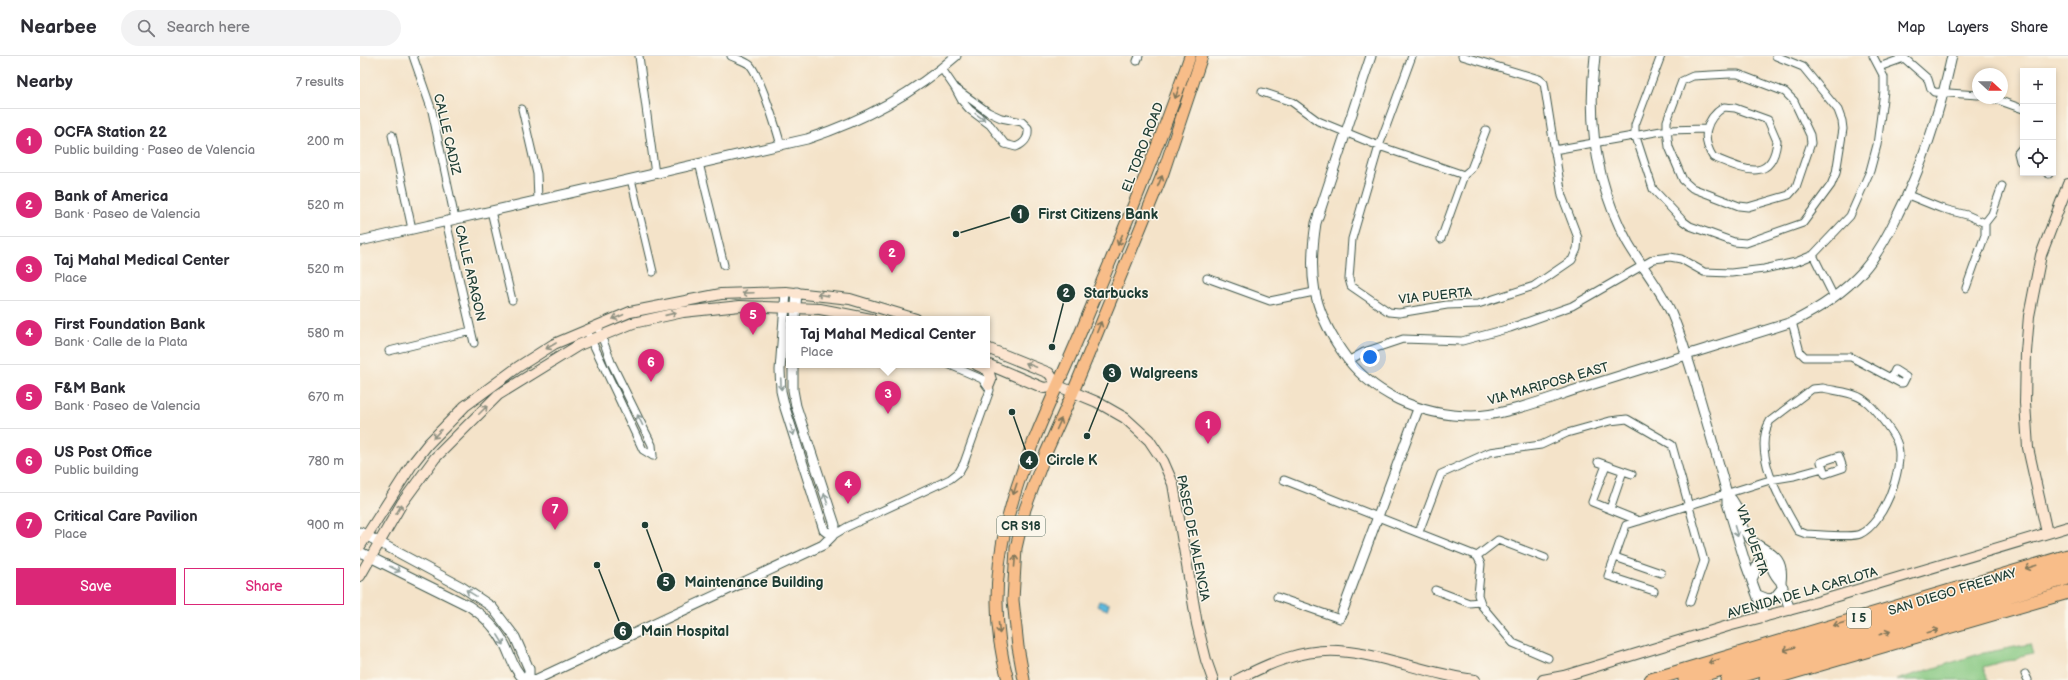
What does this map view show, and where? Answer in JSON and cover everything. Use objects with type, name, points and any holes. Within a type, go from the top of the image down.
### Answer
[{"type":"highway","name":"SAN DIEGO FREEWAY","points":[[1651,680],[2068,556]]},
{"type":"highway","points":[[1685,680],[2068,566]]},
{"type":"highway","points":[[1726,680],[2068,578]]},
{"type":"highway","points":[[1766,680],[2068,592]]},
{"type":"main road","name":"EL TORO ROAD","points":[[1008,680],[1002,657],[997,599],[1002,543],[1009,508],[1019,478],[1150,167],[1190,56]]},
{"type":"main road","name":"EL TORO ROAD","points":[[1024,680],[1018,647],[1013,600],[1018,541],[1025,509],[1037,475],[1164,173],[1202,56]]},
{"type":"main road","points":[[2047,534],[2028,448],[2025,403],[2026,358],[2029,316],[2041,255],[2068,184]]},
{"type":"main road","points":[[360,546],[363,534],[428,444],[465,406],[554,344],[630,312],[721,294],[792,292],[850,299],[906,316]]},
{"type":"main road","points":[[360,576],[402,503],[435,458],[498,395],[579,345],[633,323],[683,312],[740,306],[796,306],[828,310],[857,316]]},
{"type":"main road","name":"PASEO DE VALENCIA","points":[[990,349],[1049,373],[1058,386]]},
{"type":"main road","name":"PASEO DE VALENCIA","points":[[990,365],[1044,388],[1058,386],[1111,409],[1136,426],[1149,440],[1166,467],[1175,496],[1200,640],[1213,680]]},
{"type":"main road","points":[[984,368],[988,370],[991,380],[990,388]]},
{"type":"main road","points":[[990,388],[994,382],[1006,372]]},
{"type":"main road","name":"AVENIDA DE LA CARLOTA","points":[[1542,680],[1564,676],[1728,626],[1790,610],[2068,527]]},
{"type":"main road","points":[[1237,680],[1266,665],[1287,657],[1308,653],[1338,651],[1366,656],[1437,674],[1476,680]]},
{"type":"street","name":"CALLE CADIZ","points":[[413,56],[432,110],[450,220]]},
{"type":"street","points":[[639,56],[655,174]]},
{"type":"street","points":[[731,56],[746,62],[753,70],[777,127],[781,146]]},
{"type":"street","name":"CALLE ARAGON","points":[[360,241],[699,163],[781,146],[834,130],[875,112],[907,93],[942,69],[956,56]]},
{"type":"street","name":"VIA MARIPOSA EAST","points":[[1371,56],[1316,223],[1312,250],[1314,292],[1327,328],[1348,361],[1369,381],[1398,399],[1418,409],[1457,416],[1475,416],[1498,413],[1792,322],[1816,310],[1834,297],[1863,270],[1882,244],[1908,195],[1930,140],[1944,93],[1952,56]]},
{"type":"street","name":"VIA PUERTA","points":[[1412,56],[1379,146],[1355,224],[1352,239],[1349,279],[1351,286],[1357,292],[1389,312],[1399,313],[1447,305],[1478,304],[1534,286],[1572,260],[1578,249],[1578,238],[1562,196],[1544,83],[1540,79],[1462,56]]},
{"type":"street","name":"VIA PUERTA","points":[[1595,56],[1592,97],[1594,142],[1609,202],[1629,244],[1656,284],[1671,313],[1687,355],[1727,494],[1727,503],[1765,617]]},
{"type":"street","points":[[1662,56],[1635,125],[1635,134],[1653,189],[1683,221],[1690,226],[1734,242],[1746,243],[1803,223],[1817,206],[1834,179],[1844,129],[1838,110],[1808,73],[1797,64],[1776,56]]},
{"type":"street","points":[[1348,361],[1364,352],[1403,339],[1462,341],[1510,328],[1572,306],[1654,258],[1670,257],[1681,259],[1704,272],[1731,273],[1781,266],[1813,255],[1850,216],[1870,171],[1877,145],[1884,91],[1884,77],[1873,56]]},
{"type":"street","points":[[1879,67],[1904,57],[1928,79],[1931,89],[1934,92],[1972,95]]},
{"type":"street","points":[[942,69],[962,101],[990,125],[1005,144],[1016,147],[1025,142],[1028,137],[1028,128],[1022,122],[1001,118],[988,112],[955,88]]},
{"type":"street","points":[[1738,74],[1785,92],[1794,100],[1810,135],[1811,143],[1796,187],[1789,195],[1748,207],[1739,206],[1692,188],[1683,180],[1669,148],[1667,130],[1667,121],[1682,82],[1687,78],[1694,76],[1738,74]]},
{"type":"street","points":[[1262,92],[1292,102],[1318,120],[1379,146],[1464,175]]},
{"type":"street","points":[[2008,104],[2020,108]]},
{"type":"street","points":[[1724,107],[1735,108],[1764,118],[1770,123],[1777,141],[1770,163],[1762,169],[1751,171],[1713,157],[1710,152],[1706,129],[1712,117],[1724,107]]},
{"type":"street","points":[[522,109],[537,174],[538,200]]},
{"type":"street","points":[[1554,150],[1635,134],[1667,130],[1706,129]]},
{"type":"street","points":[[1441,239],[1464,175],[1471,169],[1486,130]]},
{"type":"street","points":[[392,135],[412,229]]},
{"type":"street","points":[[2020,151],[2018,153],[2020,161]]},
{"type":"street","points":[[699,163],[724,265]]},
{"type":"street","points":[[631,179],[653,272]]},
{"type":"street","points":[[1966,288],[1985,235],[1985,223],[1992,214],[2002,186]]},
{"type":"street","points":[[1908,195],[1940,208],[1967,215],[1985,223]]},
{"type":"street","points":[[491,211],[512,300]]},
{"type":"street","name":"CALLE ARAGON","points":[[450,220],[474,343]]},
{"type":"street","points":[[1813,255],[1834,297]]},
{"type":"street","points":[[1207,278],[1270,300],[1314,292]]},
{"type":"street","points":[[792,292],[785,306],[785,359],[781,384],[785,408],[824,530],[832,536]]},
{"type":"street","points":[[792,292],[796,306],[795,316]]},
{"type":"street","points":[[1792,322],[1800,352],[1806,357],[1851,357],[1891,378]]},
{"type":"street","points":[[587,331],[643,450],[653,456],[652,445],[611,362],[598,326]]},
{"type":"street","name":"CALLE ARAGON","points":[[388,351],[471,331]]},
{"type":"street","points":[[793,368],[793,390],[796,406],[835,525],[832,536]]},
{"type":"street","points":[[535,680],[823,545],[832,536],[847,527],[955,476],[964,463],[990,388],[982,379],[957,368]]},
{"type":"street","points":[[1823,388],[1863,399],[1894,436],[1898,444],[1900,459],[1890,497],[1867,530],[1859,535],[1806,534],[1798,531],[1770,480],[1763,437],[1766,429],[1770,421],[1812,389],[1823,388]]},
{"type":"street","points":[[1277,597],[1340,619],[1418,409]]},
{"type":"street","points":[[1419,532],[1441,474],[1490,452],[1541,445],[1567,433],[1610,421],[1628,419],[1672,445],[1704,561],[1690,602]]},
{"type":"street","points":[[1598,462],[1632,474]]},
{"type":"street","points":[[1606,465],[1592,502],[1639,521]]},
{"type":"street","name":"VIA PUERTA","points":[[1727,494],[1770,480],[1794,476],[1823,468]]},
{"type":"street","points":[[1610,509],[1623,471]]},
{"type":"street","points":[[1284,480],[1378,518],[1419,532],[1476,556],[1481,564],[1478,595],[1480,602],[1513,643],[1520,648],[1548,658]]},
{"type":"street","points":[[1654,592],[1608,576],[1626,525],[1727,494]]},
{"type":"street","name":"VIA PUERTA","points":[[1727,494],[1736,502],[1744,530],[1754,543],[1775,555],[1782,573],[1782,584],[1790,610]]},
{"type":"street","points":[[363,534],[462,587],[492,607],[515,637],[529,669],[529,680]]},
{"type":"street","points":[[1476,556],[1498,540],[1545,558]]},
{"type":"street","points":[[1752,579],[1756,572],[1756,563],[1760,555],[1767,551]]},
{"type":"street","points":[[360,552],[469,606],[482,614],[504,643],[518,674],[525,680]]},
{"type":"street","points":[[1615,557],[1661,573]]},
{"type":"street","points":[[1758,595],[1768,599],[1774,598],[1782,584]]},
{"type":"street","points":[[1435,590],[1468,603],[1480,602]]},
{"type":"green space","points":[[2030,644],[2033,653],[2020,656],[2016,660],[2005,661],[1983,667],[1988,680],[1896,680],[1979,654]]},
{"type":"water","points":[[1099,601],[1109,604],[1107,610],[1097,606]]},
{"type":"place","name":"First Citizens Bank","points":[[956,234]]},
{"type":"place","name":"Bank of America","points":[[892,273]]},
{"type":"place","name":"F&M Bank","points":[[753,335]]},
{"type":"place","name":"Starbucks","points":[[1052,347]]},
{"type":"place","name":"US Post Office","points":[[651,382]]},
{"type":"place","name":"Circle K","points":[[1012,412]]},
{"type":"place","name":"Taj Mahal Medical Center","points":[[888,414]]},
{"type":"place","name":"Walgreens","points":[[1087,436]]},
{"type":"place","name":"OCFA Station 22","points":[[1208,444]]},
{"type":"place","name":"First Foundation Bank","points":[[848,504]]},
{"type":"place","name":"Maintenance Building","points":[[645,525]]},
{"type":"place","name":"Critical Care Pavilion","points":[[555,530]]},
{"type":"place","name":"Main Hospital","points":[[597,565]]}]
